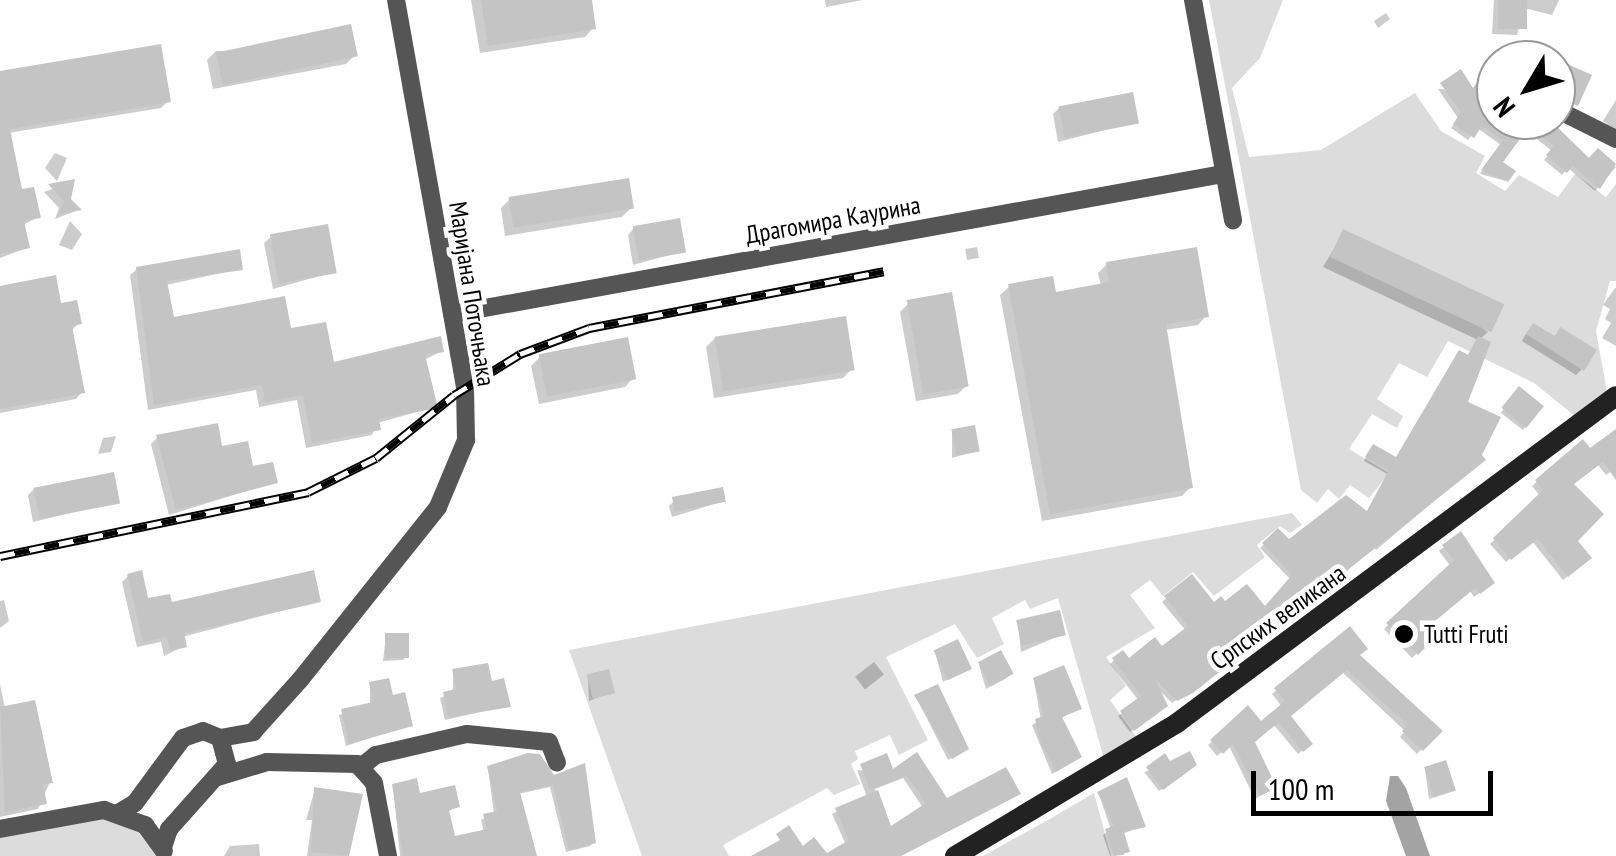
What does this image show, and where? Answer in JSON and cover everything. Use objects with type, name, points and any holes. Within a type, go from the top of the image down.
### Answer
[{"type":"main road","name":"Српских великана","points":[[955,856],[1177,723],[1616,396]]},
{"type":"street","name":"Маријана Поточњака","points":[[120,812],[135,803],[183,738],[203,731],[220,738],[243,737],[262,725],[438,507],[466,440],[465,387],[396,0]]},
{"type":"street","points":[[1194,0],[1233,220]]},
{"type":"street","points":[[1576,119],[1616,139]]},
{"type":"street","name":"Драгомира Каурина","points":[[452,314],[1223,174]]},
{"type":"street","points":[[361,767],[376,755],[467,734],[549,742],[557,763]]},
{"type":"street","points":[[165,852],[169,828],[218,777],[228,754],[220,738]]},
{"type":"street","points":[[218,777],[268,762],[346,760],[361,767],[374,783],[388,856]]},
{"type":"street","points":[[0,829],[76,810],[120,812],[145,826],[165,852]]},
{"type":"shaded area","points":[[1209,0],[1283,0],[1260,58],[1232,88],[1249,157],[1321,150],[1415,93],[1441,131],[1485,156],[1476,173],[1505,191],[1519,175],[1558,197],[1575,174],[1606,197],[1616,184],[1616,281],[1610,281],[1596,331],[1607,392],[1575,416],[1534,383],[1448,341],[1427,377],[1399,363],[1377,399],[1403,416],[1397,428],[1372,414],[1349,449],[1389,473],[1369,498],[1350,485],[1339,499],[1328,489],[1317,503],[1301,490]]},
{"type":"shaded area","points":[[1292,513],[1302,525],[1290,533],[1280,526],[1257,545],[1265,557],[1214,596],[1193,572],[1163,596],[1150,580],[1130,595],[1155,628],[1106,657],[1126,686],[1110,700],[1138,739],[1105,762],[1058,598],[1030,609],[1025,600],[992,618],[1004,644],[977,658],[955,624],[886,657],[928,740],[899,755],[890,735],[855,751],[858,759],[851,764],[860,784],[834,795],[827,788],[723,845],[729,856],[642,856],[569,650]]},
{"type":"shaded area","points":[[1390,776],[1398,776],[1406,788],[1430,856],[1406,856],[1386,801]]},
{"type":"shaded area","points":[[1094,793],[1111,856],[983,856],[1048,820]]},
{"type":"shaded area","points":[[85,815],[141,826],[162,856],[0,856],[0,837]]},
{"type":"building","points":[[481,0],[592,0],[596,29],[488,46]]},
{"type":"building","points":[[1498,0],[1527,0],[1527,29],[1498,29]]},
{"type":"building","points":[[351,24],[358,56],[223,85],[216,53]]},
{"type":"building","points":[[161,44],[171,102],[10,129],[22,189],[34,187],[41,218],[24,221],[30,248],[0,254],[0,71]]},
{"type":"building","points":[[1576,68],[1592,75],[1576,105]]},
{"type":"building","points":[[1461,69],[1473,88],[1476,84],[1474,138],[1453,124],[1461,112],[1440,83]]},
{"type":"building","points":[[1133,92],[1139,123],[1065,138],[1058,107]]},
{"type":"building","points":[[1503,140],[1519,140],[1503,162],[1516,171],[1508,182],[1481,170]]},
{"type":"building","points":[[1546,140],[1571,140],[1589,158],[1598,148],[1616,164],[1600,189],[1573,166],[1567,173],[1546,155],[1554,146]]},
{"type":"building","points":[[629,178],[634,209],[513,228],[509,197]]},
{"type":"building","points":[[75,179],[71,199],[82,210],[59,214],[64,201],[48,184]]},
{"type":"building","points":[[680,218],[686,252],[639,261],[633,226]]},
{"type":"building","points":[[328,224],[337,273],[279,283],[270,234]]},
{"type":"building","points":[[1343,229],[1504,304],[1491,332],[1330,257]]},
{"type":"building","points":[[1197,247],[1209,317],[1166,324],[1193,488],[1050,514],[1008,284],[1053,276],[1056,292],[1109,282],[1106,262]]},
{"type":"building","points":[[240,249],[243,270],[167,281],[174,317],[285,296],[291,328],[326,322],[334,362],[441,336],[444,352],[425,355],[438,408],[379,419],[381,430],[312,443],[303,395],[265,402],[262,385],[154,405],[136,267]]},
{"type":"building","points":[[56,275],[61,303],[77,300],[82,324],[72,326],[85,393],[0,409],[0,286]]},
{"type":"building","points":[[952,292],[969,387],[923,395],[907,300]]},
{"type":"building","points":[[846,316],[855,370],[723,391],[715,337]]},
{"type":"building","points":[[1533,323],[1555,336],[1560,327],[1597,350],[1584,371],[1526,334]]},
{"type":"building","points":[[1478,336],[1491,342],[1468,402],[1501,417],[1482,455],[1486,460],[1193,693],[1177,701],[1155,679],[1168,706],[1134,731],[1120,711],[1141,696],[1112,658],[1123,650],[1129,658],[1155,637],[1162,646],[1188,626],[1164,596],[1192,574],[1214,602],[1221,596],[1225,601],[1247,584],[1265,606],[1292,575],[1262,543],[1278,528],[1289,539],[1346,495],[1367,511],[1389,470],[1365,457],[1373,444],[1396,457],[1459,350],[1468,355]]},
{"type":"building","points":[[628,337],[636,379],[547,397],[539,354]]},
{"type":"building","points":[[1519,386],[1544,406],[1526,428],[1501,408]]},
{"type":"building","points":[[218,423],[222,446],[248,441],[253,466],[273,462],[278,483],[176,510],[156,435]]},
{"type":"building","points":[[975,425],[980,452],[956,456],[951,429]]},
{"type":"building","points":[[1616,429],[1616,480],[1603,462],[1574,484],[1604,514],[1578,541],[1592,558],[1568,577],[1538,539],[1511,560],[1493,538],[1543,490],[1535,480],[1583,439],[1590,448]]},
{"type":"building","points":[[114,472],[120,503],[40,519],[34,488]]},
{"type":"building","points":[[723,487],[726,502],[675,512],[672,497]]},
{"type":"building","points":[[1461,531],[1495,583],[1480,594],[1475,588],[1429,626],[1438,635],[1418,655],[1386,623],[1454,560],[1442,545]]},
{"type":"building","points":[[142,570],[148,598],[170,594],[172,602],[314,570],[321,602],[184,633],[187,647],[170,651],[167,637],[143,642],[127,574]]},
{"type":"building","points":[[1060,610],[1066,635],[1022,645],[1016,620]]},
{"type":"building","points":[[1350,626],[1368,649],[1360,655],[1443,731],[1423,751],[1402,731],[1408,725],[1347,670],[1291,716],[1313,744],[1303,752],[1279,722],[1255,742],[1277,788],[1260,796],[1233,744],[1223,754],[1210,740],[1248,705],[1261,721],[1285,701],[1274,688]]},
{"type":"building","points":[[385,633],[409,633],[409,658],[385,658]]},
{"type":"building","points":[[958,639],[972,669],[947,680],[934,650]]},
{"type":"building","points":[[1001,650],[1014,674],[991,686],[978,662]]},
{"type":"building","points":[[488,663],[492,681],[504,678],[511,707],[448,717],[443,692],[456,689],[452,669]]},
{"type":"building","points":[[1064,665],[1082,709],[1062,717],[1082,757],[1056,772],[1041,744],[1035,719],[1044,716],[1033,678]]},
{"type":"building","points":[[609,669],[615,693],[593,699],[587,675]]},
{"type":"building","points":[[389,678],[393,695],[405,692],[413,726],[349,744],[341,709],[373,702],[369,682]]},
{"type":"building","points":[[938,684],[969,749],[952,759],[914,695]]},
{"type":"building","points":[[35,700],[53,783],[43,784],[47,804],[5,812],[0,707]]},
{"type":"building","points":[[1190,751],[1197,765],[1163,790],[1146,767],[1165,753],[1170,761]]},
{"type":"building","points":[[917,752],[947,798],[1006,767],[1021,794],[901,856],[751,856],[780,840],[776,834],[789,825],[803,846],[814,837],[827,853],[849,840],[835,808],[878,790],[891,826],[926,803],[907,776],[870,790],[860,764],[887,753],[893,769]]},
{"type":"building","points":[[528,753],[540,754],[554,775],[585,763],[596,843],[569,850],[553,785],[520,792],[537,856],[403,856],[392,784],[417,778],[420,793],[455,785],[460,807],[449,810],[455,836],[487,829],[483,814],[497,811],[487,766]]},
{"type":"building","points":[[1446,760],[1456,790],[1434,798],[1424,767]]},
{"type":"building","points":[[1127,777],[1146,827],[1124,832],[1130,852],[1114,856],[1105,829],[1114,826],[1097,792]]},
{"type":"building","points":[[314,787],[363,794],[349,856],[311,852]]},
{"type":"railway","points":[[0,556],[308,492],[376,458],[454,395],[520,354],[589,328],[884,271]]},
{"type":"place","name":"Tutti Fruti","points":[[1404,634]]}]
